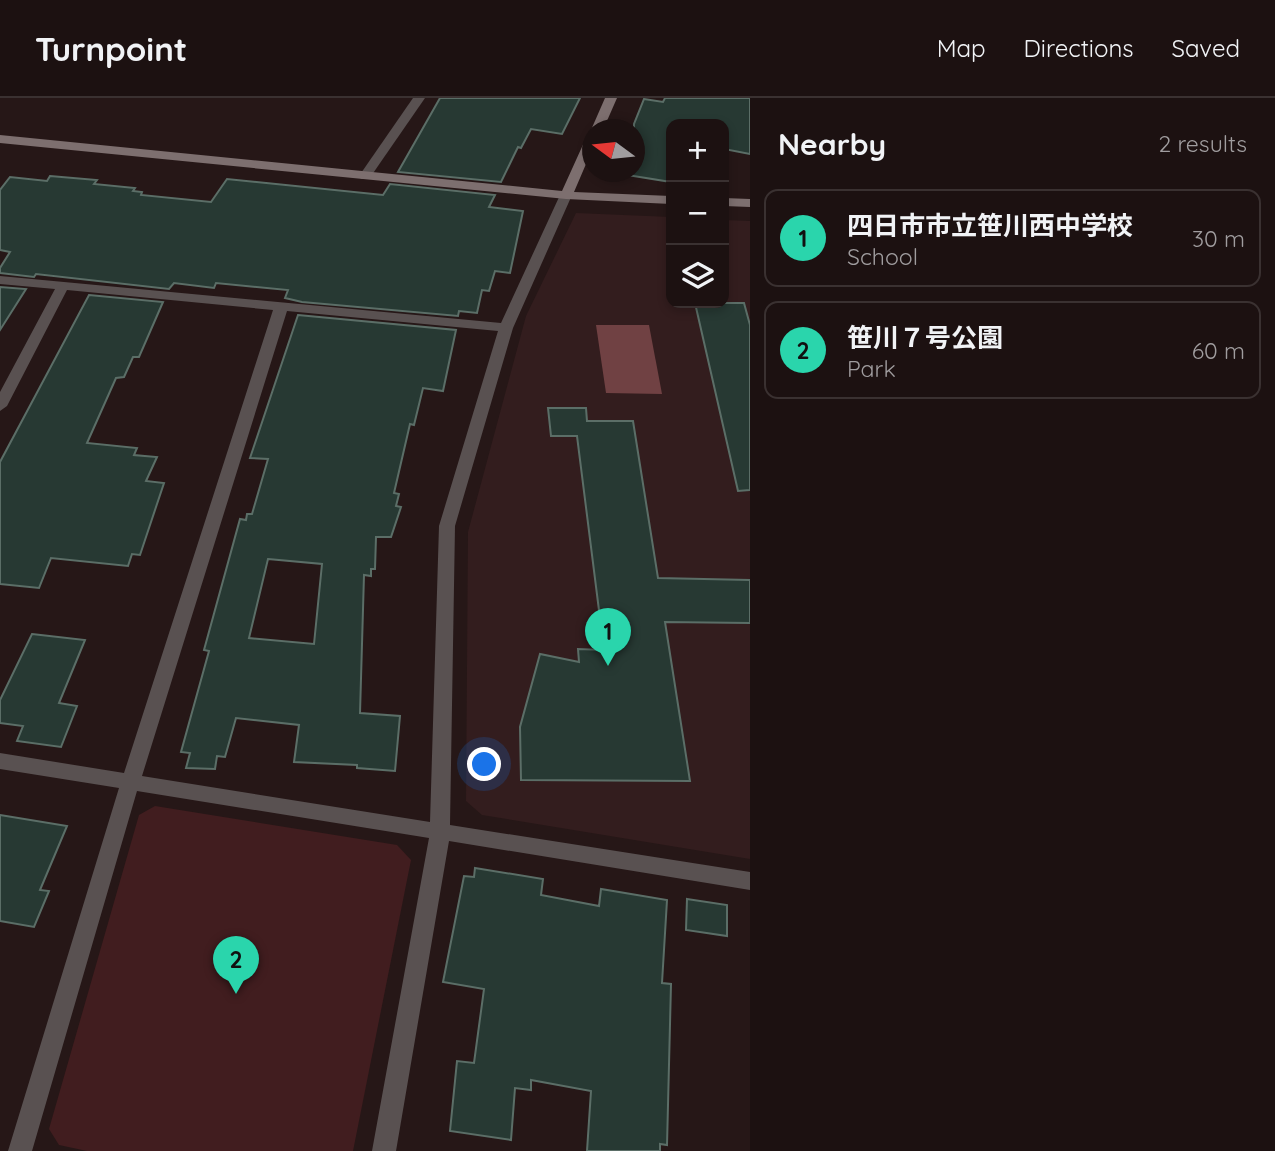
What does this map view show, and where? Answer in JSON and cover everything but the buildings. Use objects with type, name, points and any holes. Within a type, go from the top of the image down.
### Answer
[{"type":"street","points":[[365,176],[419,98]]},
{"type":"street","points":[[602,119],[611,98]]},
{"type":"street","points":[[0,139],[566,195],[666,200]]},
{"type":"street","points":[[384,1151],[440,833],[447,526],[506,328],[582,161]]},
{"type":"street","points":[[729,202],[750,203]]},
{"type":"street","points":[[0,280],[506,328]]},
{"type":"street","points":[[0,405],[63,286]]},
{"type":"street","points":[[20,1151],[130,783],[281,307]]},
{"type":"street","points":[[0,761],[750,881]]},
{"type":"shaded area","points":[[576,213],[666,217],[666,308],[729,308],[729,220],[750,221],[750,859],[482,815],[466,801],[468,532],[526,316]]},
{"type":"shaded area","points":[[596,325],[649,325],[662,394],[606,393]]},
{"type":"shaded area","points":[[155,806],[397,845],[411,860],[353,1151],[87,1151],[59,1145],[49,1129],[139,815]]},
{"type":"place","name":"四日市市立笹川西中学校","points":[[608,666]]},
{"type":"place","name":"笹川７号公園","points":[[236,994]]}]
